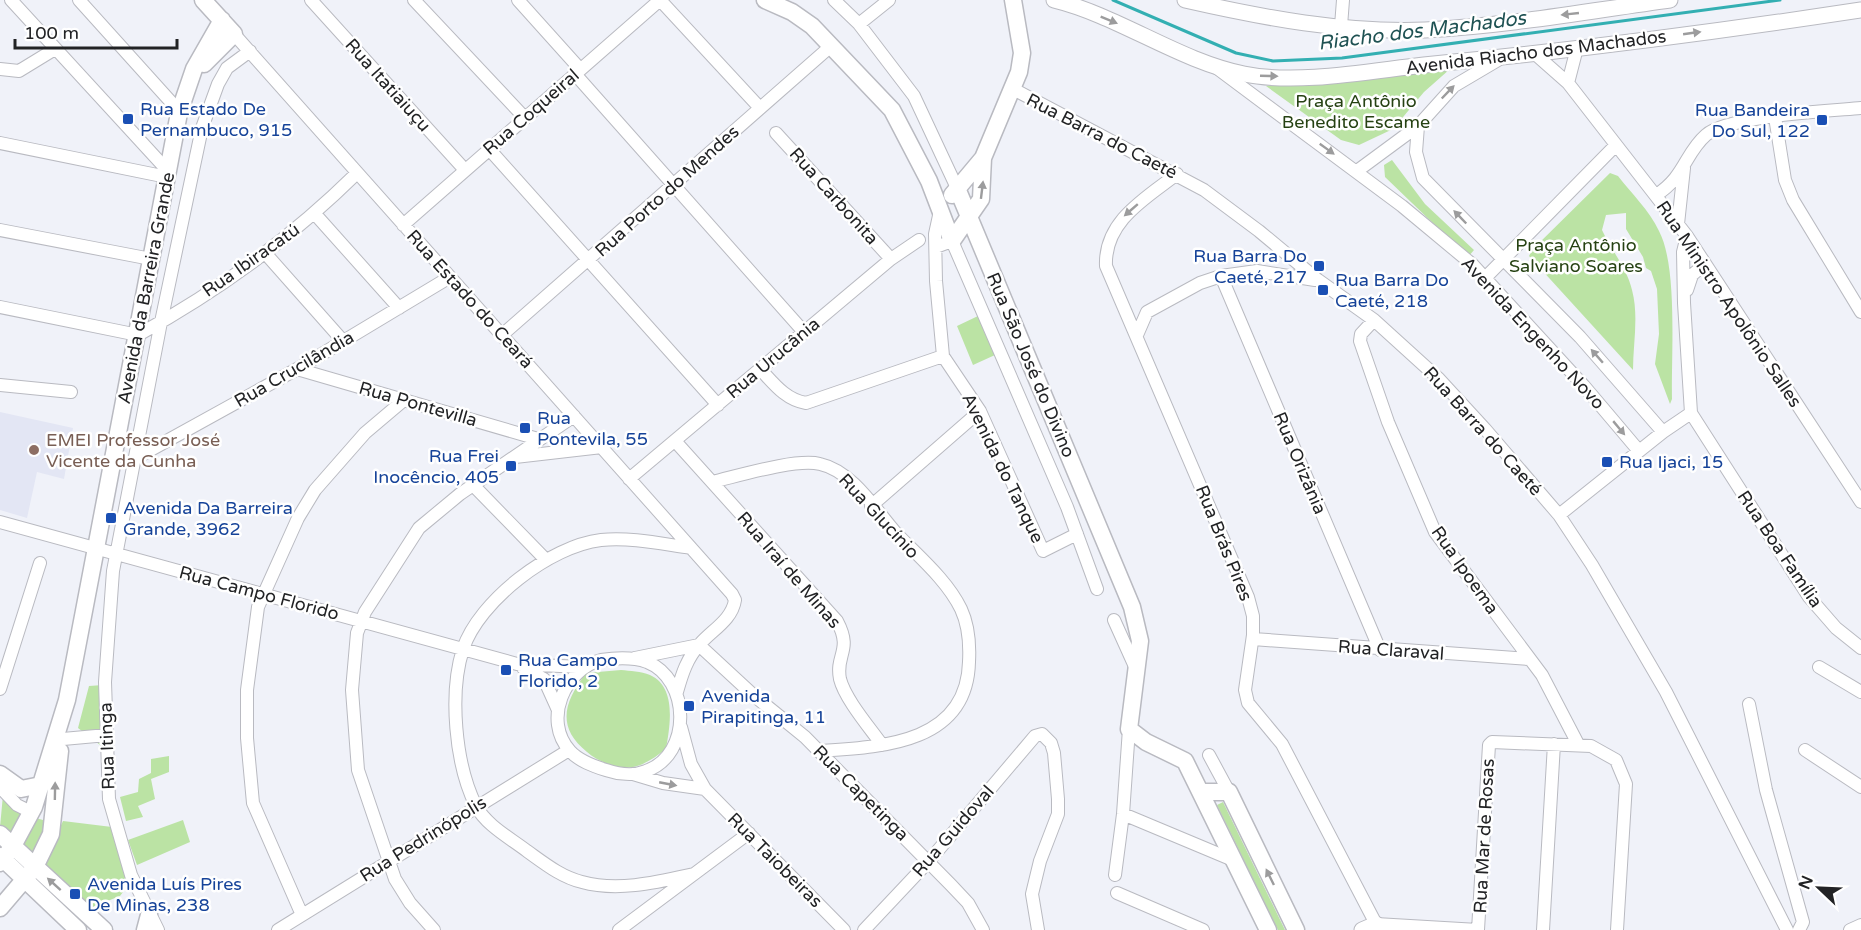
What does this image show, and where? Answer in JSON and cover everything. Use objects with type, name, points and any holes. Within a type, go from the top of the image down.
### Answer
[{"type":"main road","name":"Rua Estado do Ceará","points":[[202,0],[234,34]]},
{"type":"main road","points":[[765,0],[792,12],[812,26],[892,110],[915,150],[941,210]]},
{"type":"main road","points":[[941,210],[982,159],[1013,89],[1022,53],[1013,0]]},
{"type":"main road","name":"Avenida da Barreira Grande","points":[[0,908],[30,873],[51,834],[55,811],[56,775],[67,700],[180,112],[186,90],[204,48],[222,20]]},
{"type":"main road","name":"Avenida da Barreira Grande","points":[[186,90],[212,53],[234,34]]},
{"type":"main road","points":[[944,244],[970,218],[982,194],[982,159]]},
{"type":"main road","name":"Rua São José do Divino","points":[[957,188],[1132,607],[1140,633],[1129,729]]},
{"type":"main road","name":"Rua São José do Divino","points":[[941,210],[944,244]]},
{"type":"main road","name":"Avenida da Barreira Grande","points":[[4,856],[31,812],[67,700]]},
{"type":"main road","points":[[1129,729],[1146,742],[1185,761],[1267,929]]},
{"type":"main road","points":[[0,774],[21,789],[41,785]]},
{"type":"main road","points":[[1200,792],[1229,792],[1296,930]]},
{"type":"main road","points":[[31,812],[47,819],[51,834]]},
{"type":"main road","points":[[0,834],[4,856],[30,873],[104,930]]},
{"type":"main road","points":[[30,873],[78,930]]},
{"type":"street","points":[[11,0],[167,174]]},
{"type":"street","points":[[80,0],[180,112]]},
{"type":"street","name":"Rua Itatiaiuçu","points":[[311,0],[465,170]]},
{"type":"street","points":[[414,0],[525,118]]},
{"type":"street","points":[[518,0],[577,72],[804,332]]},
{"type":"street","points":[[660,0],[760,108]]},
{"type":"street","name":"Rua Coqueiral","points":[[403,225],[660,0]]},
{"type":"street","points":[[834,0],[859,24],[914,96],[957,188]]},
{"type":"street","points":[[859,24],[889,0]]},
{"type":"street","name":"Avenida Engenho Novo","points":[[1054,0],[1147,35],[1212,65],[1357,171],[1486,278],[1639,451]]},
{"type":"street","name":"Avenida Riacho dos Machados","points":[[1185,0],[1265,18],[1341,26],[1424,30],[1670,0]]},
{"type":"street","points":[[1341,26],[1343,0]]},
{"type":"street","name":"Avenida Riacho dos Machados","points":[[1212,65],[1245,74],[1319,76],[1577,48],[1861,10]]},
{"type":"street","name":"Rua Estado do Ceará","points":[[234,34],[356,174],[602,447],[735,600],[731,614],[699,645]]},
{"type":"street","name":"Rua Porto do Mendes","points":[[502,335],[831,46]]},
{"type":"street","points":[[1568,83],[1577,48]]},
{"type":"street","points":[[0,69],[19,71],[55,49]]},
{"type":"street","name":"Avenida da Barreira Grande","points":[[116,553],[202,128],[218,84],[227,68],[250,51]]},
{"type":"street","name":"Rua Ministro Apolônio Salles","points":[[1533,53],[1568,83],[1687,236],[1861,502]]},
{"type":"street","points":[[1357,171],[1418,126],[1454,86],[1503,57]]},
{"type":"street","name":"Rua Barra do Caeté","points":[[1013,89],[1177,174],[1259,231],[1318,280],[1374,320],[1439,379],[1559,515],[1666,692],[1787,930]]},
{"type":"street","points":[[1656,195],[1671,185],[1699,142],[1713,130],[1775,117],[1861,108]]},
{"type":"street","points":[[1775,117],[1785,180],[1792,200],[1861,312]]},
{"type":"street","name":"Avenida Engenho Novo","points":[[1418,126],[1416,152],[1423,178],[1580,337],[1663,432]]},
{"type":"street","name":"Rua Carbonita","points":[[776,133],[891,259]]},
{"type":"street","points":[[0,143],[167,174]]},
{"type":"street","points":[[1486,278],[1501,259],[1616,145]]},
{"type":"street","points":[[489,149],[718,405]]},
{"type":"street","points":[[1678,224],[1684,167]]},
{"type":"street","name":"Rua Ibiracatú","points":[[138,335],[266,254],[315,214],[356,174]]},
{"type":"street","name":"Rua Brás Pires","points":[[1177,174],[1124,216],[1109,239],[1105,252],[1106,266],[1248,597],[1253,616],[1253,639],[1245,690],[1248,703],[1282,744],[1369,927]]},
{"type":"street","points":[[315,214],[399,308]]},
{"type":"street","points":[[0,231],[151,259]]},
{"type":"street","name":"Rua Boa Família","points":[[1687,236],[1683,252],[1684,303],[1691,413],[1809,597],[1836,628],[1861,648]]},
{"type":"street","name":"Rua Urucânia","points":[[629,479],[891,259],[919,240]]},
{"type":"street","name":"Avenida do Tanque","points":[[944,244],[940,339],[943,356],[980,411],[1043,551],[1077,534]]},
{"type":"street","name":"Rua São José do Divino","points":[[944,244],[1067,507],[1097,590]]},
{"type":"street","points":[[266,254],[343,341]]},
{"type":"street","points":[[1281,273],[1293,259]]},
{"type":"street","name":"Rua Boa Família","points":[[1684,303],[1692,275],[1705,264]]},
{"type":"street","points":[[1137,335],[1147,312],[1200,283],[1221,276],[1246,272],[1281,273],[1318,280]]},
{"type":"street","name":"Rua Orizânia","points":[[1221,276],[1380,650]]},
{"type":"street","name":"Rua Crucilândia","points":[[136,458],[297,369],[450,277]]},
{"type":"street","points":[[1119,295],[1133,307],[1147,312]]},
{"type":"street","points":[[0,307],[138,335]]},
{"type":"street","name":"Rua Ipoema","points":[[1374,320],[1361,334],[1360,341],[1388,422],[1436,532],[1542,675],[1578,744]]},
{"type":"street","points":[[760,370],[785,395],[795,401],[806,403],[943,356]]},
{"type":"street","name":"Rua Pontevilla","points":[[297,369],[538,439]]},
{"type":"street","points":[[0,386],[71,393]]},
{"type":"street","points":[[300,921],[253,802],[247,690],[258,607],[298,518],[315,490],[365,433],[404,399]]},
{"type":"street","points":[[872,506],[980,411]]},
{"type":"street","points":[[1559,515],[1663,432],[1691,413]]},
{"type":"street","points":[[434,930],[410,903],[395,879],[358,770],[353,729],[354,654],[361,621],[419,528],[473,485],[574,416]]},
{"type":"street","name":"Rua Iraí de Minas","points":[[675,441],[837,621],[846,642],[840,667],[842,684],[882,745]]},
{"type":"street","points":[[514,457],[602,447]]},
{"type":"street","name":"Rua Glucínio","points":[[712,482],[804,462],[817,463],[840,472],[945,586],[960,607],[967,622],[970,644],[969,674],[954,710],[937,726],[910,740],[882,745]]},
{"type":"street","points":[[473,485],[546,560]]},
{"type":"street","points":[[1067,507],[1093,512]]},
{"type":"street","name":"Rua Campo Florido","points":[[0,522],[517,664],[582,667]]},
{"type":"street","points":[[691,548],[637,540],[600,540],[546,560],[523,575],[479,619],[463,649],[455,702],[456,728],[466,778],[476,806],[487,820],[551,868],[582,883],[623,886],[694,874]]},
{"type":"street","name":"Rua Itinga","points":[[116,553],[107,632],[106,735],[109,799],[147,923],[158,930]]},
{"type":"street","points":[[0,689],[40,563]]},
{"type":"street","points":[[1113,620],[1137,671]]},
{"type":"street","name":"Rua Claraval","points":[[1253,639],[1529,659]]},
{"type":"street","points":[[699,645],[630,659],[601,660],[582,667],[564,689],[558,710],[562,735],[569,750],[581,760],[615,773],[632,774],[663,783],[705,789]]},
{"type":"street","points":[[677,692],[687,662],[699,645]]},
{"type":"street","name":"Rua Capetinga","points":[[699,645],[819,752],[929,861],[968,903],[983,930]]},
{"type":"street","points":[[630,659],[648,663],[670,678],[677,692],[681,726],[669,752],[659,763],[647,771],[632,774]]},
{"type":"street","name":"Rua Campo Florido","points":[[517,664],[544,679],[558,710]]},
{"type":"street","points":[[1819,667],[1861,692]]},
{"type":"street","points":[[1749,704],[1769,800],[1803,922],[1799,930]]},
{"type":"street","name":"Rua Taiobeiras","points":[[681,726],[691,764],[705,789],[842,929]]},
{"type":"street","points":[[1115,875],[1123,814],[1129,729]]},
{"type":"street","name":"Rua Guidoval","points":[[864,930],[929,861],[1035,736],[1042,734],[1051,743],[1054,753],[1058,799],[1055,823],[1040,861],[1032,894],[1038,930]]},
{"type":"street","points":[[63,739],[106,735]]},
{"type":"street","name":"Rua Mar de Rosas","points":[[1478,930],[1490,743],[1554,744]]},
{"type":"street","points":[[1543,930],[1554,744],[1578,744],[1591,746],[1616,760],[1626,784],[1617,930]]},
{"type":"street","points":[[819,752],[882,745]]},
{"type":"street","name":"Rua Pedrinópolis","points":[[278,930],[300,921],[389,860],[569,750]]},
{"type":"street","points":[[1805,750],[1861,787]]},
{"type":"street","points":[[1209,755],[1229,792]]},
{"type":"street","points":[[0,787],[17,806],[31,812]]},
{"type":"street","points":[[1123,814],[1233,860]]},
{"type":"street","points":[[619,930],[749,833]]},
{"type":"street","points":[[1117,893],[1203,930]]},
{"type":"street","points":[[1850,930],[1861,925]]},
{"type":"street","points":[[1369,927],[1478,930]]},
{"type":"shaded area","name":"EMEI Professor José Vicente da Cunha","points":[[0,412],[73,428],[64,479],[37,472],[27,518],[0,510]]},
{"type":"green space","name":"Praça Antônio Benedito Escame","points":[[1450,69],[1424,92],[1393,129],[1359,145],[1341,140],[1266,86]]},
{"type":"green space","points":[[1392,160],[1425,204],[1474,250],[1468,257],[1385,177],[1384,165]]},
{"type":"green space","name":"Praça Antônio Salviano Soares","points":[[1610,173],[1618,176],[1645,209],[1655,223],[1665,247],[1669,266],[1672,312],[1672,399],[1670,404],[1655,364],[1659,334],[1657,289],[1651,271],[1646,268],[1643,257],[1626,229],[1626,213],[1606,215],[1602,230],[1632,290],[1635,320],[1633,370],[1529,256],[1532,250]]},
{"type":"green space","points":[[978,316],[995,355],[973,365],[957,326]]},
{"type":"green space","points":[[621,670],[647,674],[659,681],[664,688],[670,708],[666,749],[652,759],[631,768],[615,766],[595,758],[577,743],[567,724],[568,704],[586,673]]},
{"type":"green space","points":[[103,685],[104,748],[78,728],[89,686]]},
{"type":"green space","points":[[169,756],[169,772],[151,779],[155,799],[138,806],[143,817],[126,821],[120,797],[138,792],[139,779],[151,773],[151,759]]},
{"type":"green space","points":[[3,795],[26,815],[13,839],[0,827]]},
{"type":"green space","points":[[1223,802],[1285,930],[1278,930],[1217,805]]},
{"type":"green space","points":[[32,817],[43,820],[47,835],[35,858],[21,847]]},
{"type":"green space","points":[[183,820],[190,842],[137,865],[128,840]]},
{"type":"green space","points":[[63,821],[112,827],[129,884],[120,896],[90,908],[42,865]]},
{"type":"waterway","name":"Riacho dos Machados","points":[[1113,0],[1236,53],[1273,61],[1342,58],[1780,0]]},
{"type":"place","name":"Rua Estado De Pernambuco, 915","points":[[128,119]]},
{"type":"place","name":"Rua Bandeira Do Sul, 122","points":[[1822,120]]},
{"type":"place","name":"Rua Barra Do Caeté, 217","points":[[1319,266]]},
{"type":"place","name":"Rua Barra Do Caeté, 218","points":[[1323,290]]},
{"type":"place","name":"Rua Pontevila, 55","points":[[525,428]]},
{"type":"place","name":"EMEI Professor José Vicente da Cunha","points":[[34,450]]},
{"type":"place","name":"Rua Ijaci, 15","points":[[1607,462]]},
{"type":"place","name":"Rua Frei Inocêncio, 405","points":[[511,466]]},
{"type":"place","name":"Avenida Da Barreira Grande, 3962","points":[[111,518]]},
{"type":"place","name":"Rua Campo Florido, 2","points":[[506,670]]},
{"type":"place","name":"Avenida Pirapitinga, 11","points":[[689,706]]},
{"type":"place","name":"Avenida Luís Pires De Minas, 238","points":[[75,894]]}]
